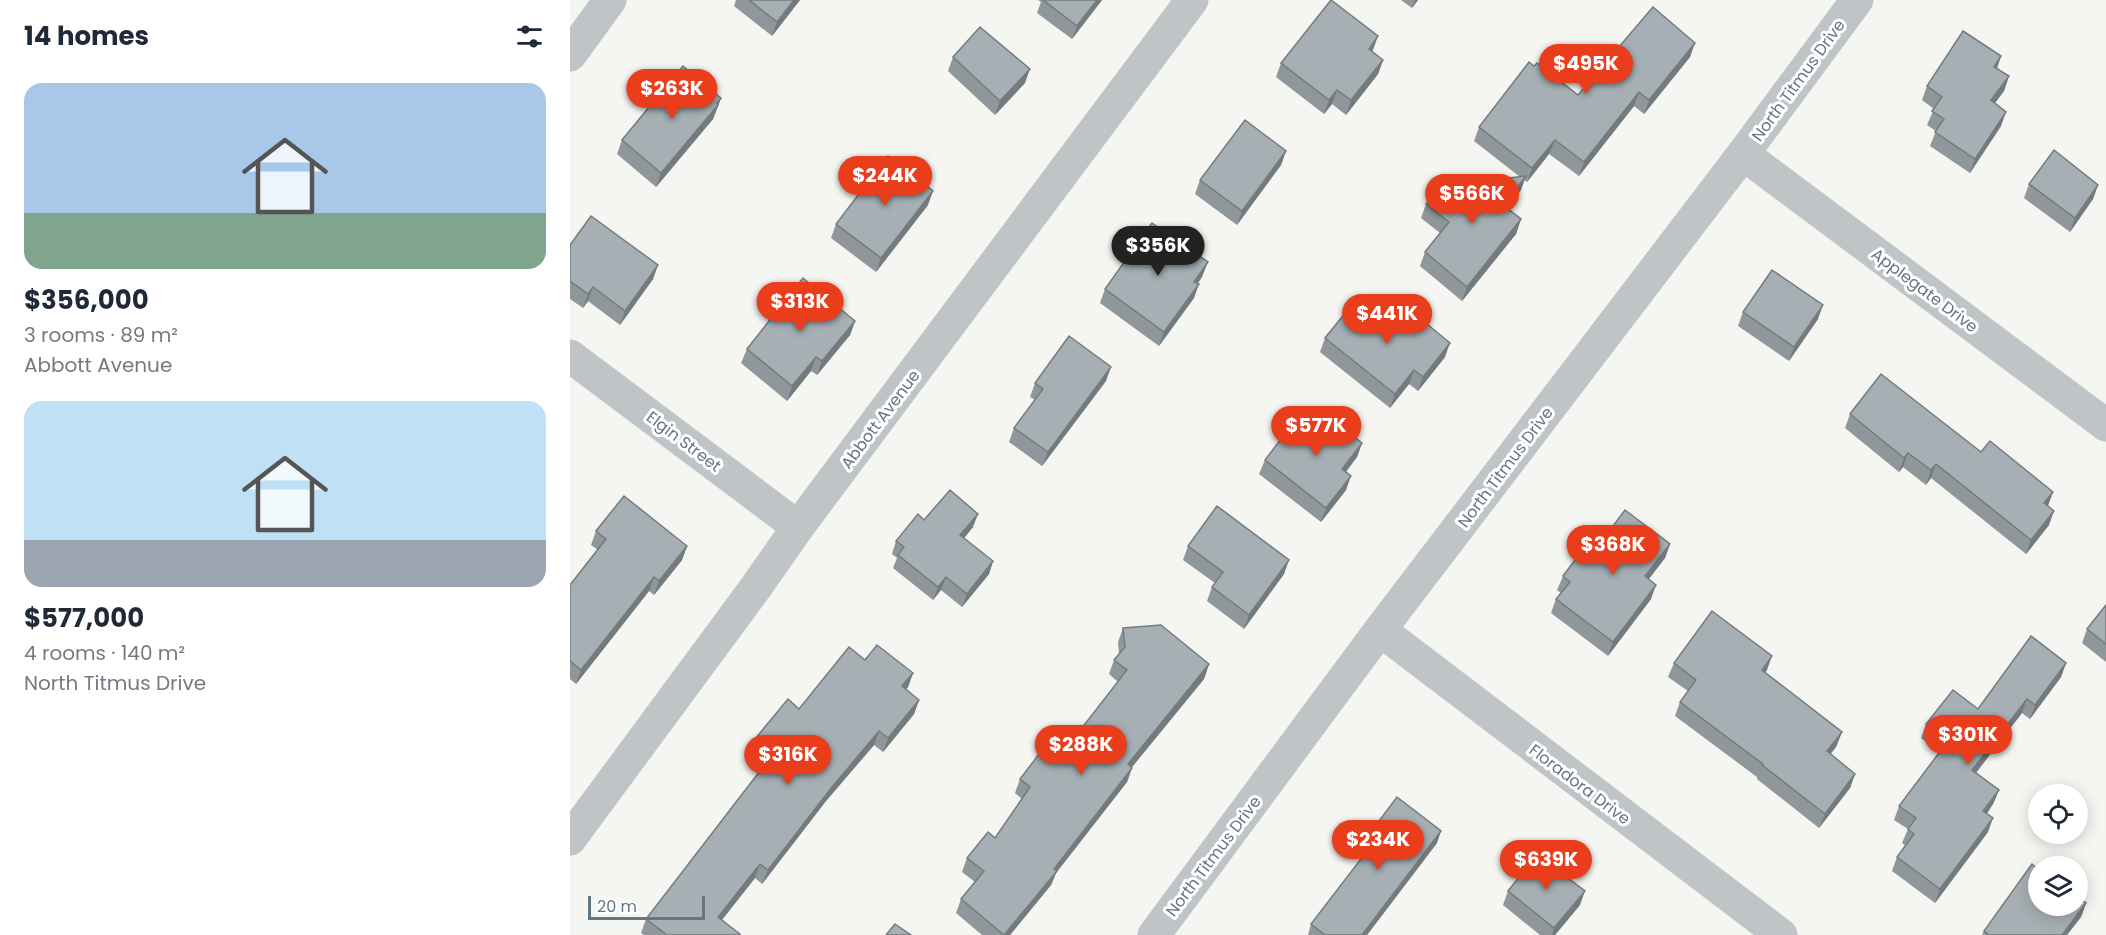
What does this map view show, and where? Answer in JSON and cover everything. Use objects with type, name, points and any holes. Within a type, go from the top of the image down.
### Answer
[{"type":"street","points":[[570,55],[610,0]]},
{"type":"street","name":"Abbott Avenue","points":[[570,839],[798,527],[1192,0]]},
{"type":"street","name":"North Titmus Drive","points":[[1155,935],[1380,630],[1743,154],[1857,0]]},
{"type":"street","name":"Applegate Drive","points":[[1743,154],[2106,425]]},
{"type":"street","name":"Elgin Street","points":[[570,356],[798,527]]},
{"type":"street","name":"Floradora Drive","points":[[1380,630],[1781,935]]},
{"type":"building","points":[[749,0],[794,0],[777,22]]},
{"type":"building","points":[[1043,0],[1097,0],[1077,26]]},
{"type":"building","points":[[1331,0],[1378,36],[1369,49],[1383,60],[1351,100],[1337,90],[1329,100],[1281,63]]},
{"type":"building","points":[[1653,7],[1695,43],[1649,100],[1639,92],[1584,162],[1555,140],[1532,168],[1479,127],[1529,62],[1534,66],[1537,63],[1578,95]]},
{"type":"building","points":[[980,27],[1030,69],[1000,101],[953,57]]},
{"type":"building","points":[[1963,31],[2001,56],[1994,67],[2009,76],[1991,100],[2006,112],[1975,159],[1935,132],[1944,119],[1932,111],[1942,97],[1927,86]]},
{"type":"building","points":[[683,66],[721,98],[718,105],[661,173],[622,140]]},
{"type":"building","points":[[1245,120],[1286,151],[1242,211],[1200,180]]},
{"type":"building","points":[[2054,150],[2098,185],[2075,218],[2029,184]]},
{"type":"building","points":[[888,156],[933,191],[881,258],[836,224]]},
{"type":"building","points":[[1526,176],[1503,205],[1521,219],[1467,287],[1425,252],[1449,222],[1426,204],[1440,186]]},
{"type":"building","points":[[591,216],[658,265],[625,311],[593,287],[588,294],[570,281],[570,245]]},
{"type":"building","points":[[1152,223],[1208,262],[1194,282],[1199,284],[1164,332],[1105,289]]},
{"type":"building","points":[[1772,270],[1823,305],[1794,347],[1743,312]]},
{"type":"building","points":[[803,278],[855,321],[822,361],[816,357],[792,386],[747,349]]},
{"type":"building","points":[[1359,296],[1402,331],[1415,314],[1450,343],[1423,377],[1414,370],[1395,394],[1325,338]]},
{"type":"building","points":[[1069,336],[1111,367],[1048,452],[1014,428],[1043,389],[1035,383]]},
{"type":"building","points":[[1881,374],[1981,452],[1990,441],[2053,492],[2044,503],[2054,511],[2031,540],[1936,464],[1931,470],[1908,453],[1904,458],[1850,414]]},
{"type":"building","points":[[1320,408],[1362,443],[1342,469],[1351,476],[1326,508],[1265,460],[1290,427],[1299,435]]},
{"type":"building","points":[[950,490],[978,514],[960,535],[993,561],[967,594],[946,577],[938,587],[898,555],[904,547],[896,541],[918,514],[924,520]]},
{"type":"building","points":[[624,496],[687,546],[659,581],[654,577],[581,670],[570,661],[570,585],[606,539],[596,531]]},
{"type":"building","points":[[1217,506],[1289,560],[1249,615],[1212,587],[1223,572],[1188,546]]},
{"type":"building","points":[[1625,510],[1670,544],[1645,576],[1656,585],[1613,642],[1556,599],[1570,582],[1563,576],[1593,536],[1601,542]]},
{"type":"building","points":[[2106,605],[2106,644],[2087,629]]},
{"type":"building","points":[[1712,611],[1772,656],[1762,670],[1842,732],[1827,751],[1855,774],[1825,814],[1680,702],[1696,680],[1674,663]]},
{"type":"building","points":[[1161,625],[1209,664],[1128,764],[1132,768],[1054,869],[1057,871],[1004,935],[961,899],[984,871],[967,858],[988,832],[995,838],[1030,787],[1020,779],[1043,749],[1057,760],[1127,670],[1114,660],[1125,647],[1123,628]]},
{"type":"building","points":[[2031,636],[2066,663],[2035,705],[2027,699],[1972,770],[1999,790],[1983,811],[1993,818],[1940,889],[1897,857],[1914,834],[1908,829],[1916,818],[1899,806],[1948,741],[1926,724],[1953,690],[1978,709]]},
{"type":"building","points":[[877,645],[913,673],[902,686],[919,700],[888,738],[879,731],[768,870],[760,864],[718,917],[740,935],[667,935],[646,919],[773,754],[755,739],[788,699],[799,709],[849,647],[865,660]]},
{"type":"building","points":[[1397,797],[1441,831],[1362,935],[1325,935],[1311,924],[1374,842],[1367,837]]},
{"type":"building","points":[[1537,855],[1585,891],[1554,928],[1508,891]]},
{"type":"building","points":[[2028,870],[2028,916],[2076,916],[2062,935],[1989,935],[1984,931]]},
{"type":"building","points":[[895,924],[911,935],[886,935]]}]
